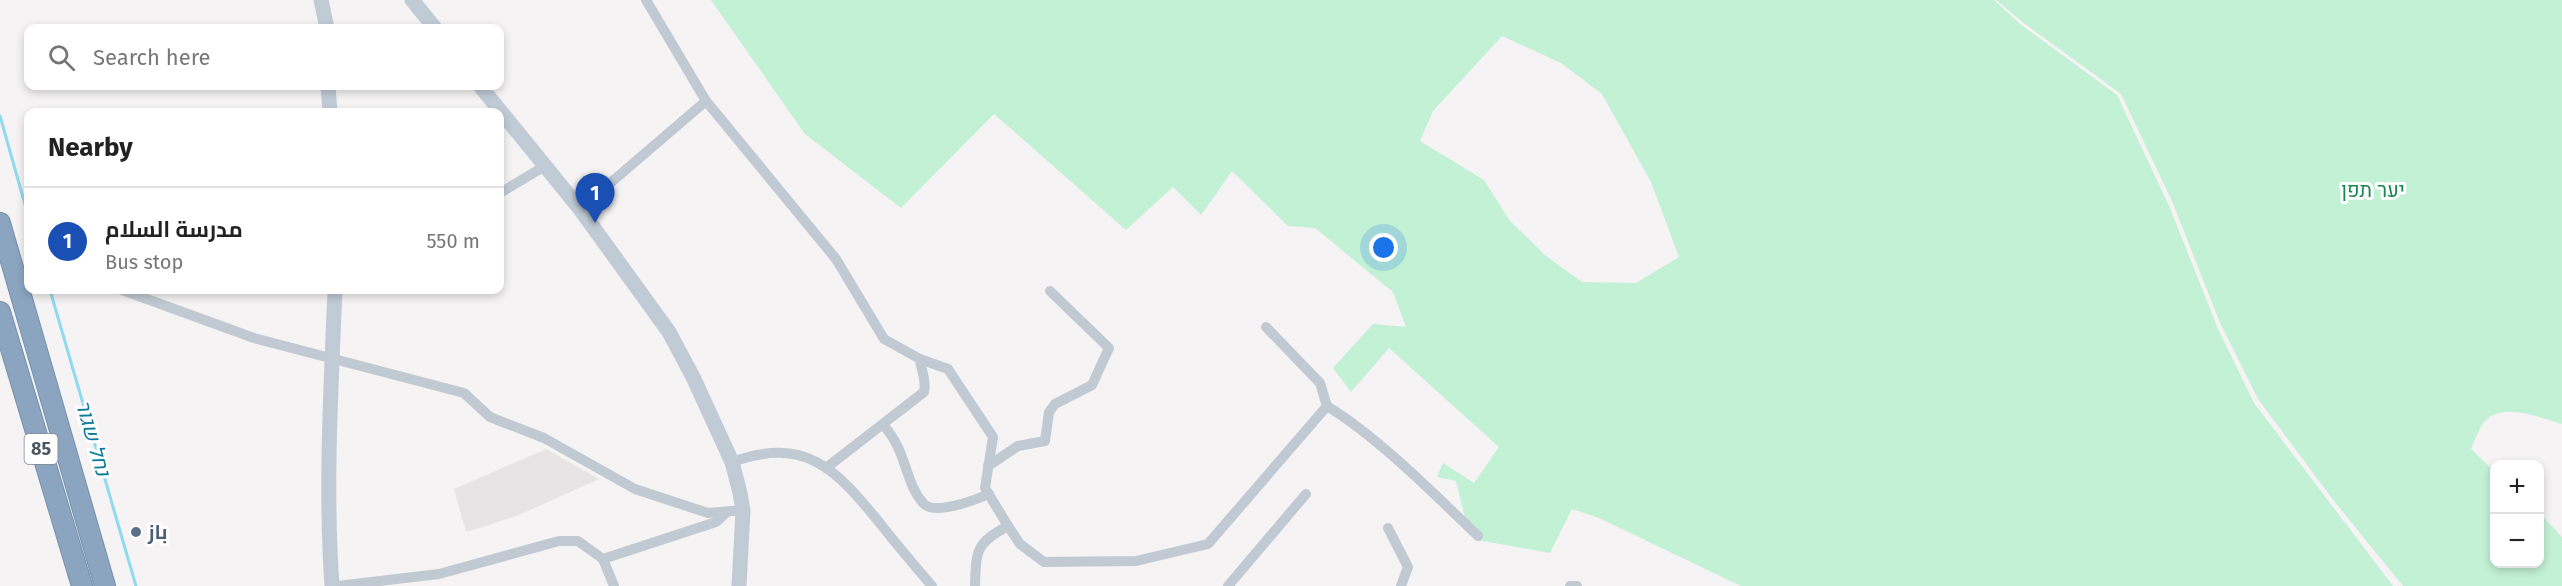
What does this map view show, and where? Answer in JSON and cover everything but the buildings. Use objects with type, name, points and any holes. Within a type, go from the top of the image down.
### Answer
[{"type":"highway","name":"85","points":[[0,223],[105,586]]},
{"type":"highway","name":"85","points":[[0,312],[82,586]]},
{"type":"street","points":[[312,0],[317,24]]},
{"type":"street","points":[[321,0],[326,24]]},
{"type":"street","points":[[412,0],[432,24]]},
{"type":"street","points":[[646,0],[706,101],[836,259],[884,339],[920,359],[948,369],[993,437],[985,488],[1020,544],[1044,562],[1136,561],[1208,544],[1327,406]]},
{"type":"street","points":[[328,90],[330,108]]},
{"type":"street","points":[[337,90],[338,108]]},
{"type":"street","points":[[483,90],[498,108]]},
{"type":"street","points":[[580,209],[706,101]]},
{"type":"street","points":[[504,116],[580,209],[669,332],[693,377],[732,462],[743,510],[739,586]]},
{"type":"street","points":[[504,191],[545,166]]},
{"type":"street","points":[[988,466],[1018,446],[1045,441],[1049,412],[1054,404],[1092,385],[1109,348],[1050,291]]},
{"type":"street","points":[[133,294],[254,338],[464,393],[490,417],[544,438],[635,489],[708,513],[743,510]]},
{"type":"street","points":[[332,586],[328,532],[335,294]]},
{"type":"street","points":[[1266,327],[1320,383],[1327,406],[1344,417],[1423,485],[1478,536]]},
{"type":"street","points":[[826,468],[924,392],[926,383],[921,372],[920,359]]},
{"type":"street","points":[[883,425],[895,437],[916,491],[923,504],[929,508],[956,506],[988,494]]},
{"type":"street","points":[[732,462],[755,454],[772,452],[794,453],[817,461],[849,486],[932,586]]},
{"type":"street","points":[[1228,586],[1305,494]]},
{"type":"street","points":[[603,559],[716,522],[727,511]]},
{"type":"street","points":[[975,586],[975,557],[986,537],[1008,526]]},
{"type":"street","points":[[1388,528],[1408,567],[1401,586]]},
{"type":"street","points":[[338,586],[439,574],[559,540],[578,541],[603,559],[614,586]]},
{"type":"street","points":[[1570,586],[1577,586]]},
{"type":"shaded area","points":[[546,449],[599,479],[519,515],[466,532],[454,489]]},
{"type":"green space","points":[[711,0],[1994,0],[2020,24],[2117,95],[2170,208],[2218,329],[2254,403],[2393,586],[1741,586],[1599,518],[1572,509],[1550,553],[1477,540],[1465,518],[1456,481],[1437,477],[1443,463],[1474,483],[1499,447],[1389,348],[1351,392],[1333,368],[1373,324],[1406,327],[1393,292],[1315,228],[1288,226],[1232,171],[1201,215],[1173,187],[1126,230],[994,114],[901,208],[805,134]],"holes":[[[1502,36],[1561,63],[1602,94],[1651,182],[1679,257],[1636,283],[1582,282],[1546,256],[1510,221],[1484,180],[1420,141],[1433,111]]]},
{"type":"green space","name":"יער תפן","points":[[1996,0],[2562,0],[2562,424],[2524,413],[2495,414],[2482,425],[2471,449],[2490,467],[2490,568],[2544,568],[2544,518],[2562,537],[2562,586],[2403,586],[2334,501],[2258,399],[2220,323],[2172,201],[2121,94]]},
{"type":"waterway","name":"נחל שגור","points":[[0,116],[24,201]]},
{"type":"waterway","name":"נחל שגור","points":[[51,294],[136,586]]},
{"type":"place","name":"مدرسة السلام","points":[[595,223]]},
{"type":"place","name":"باز","points":[[136,532]]}]
